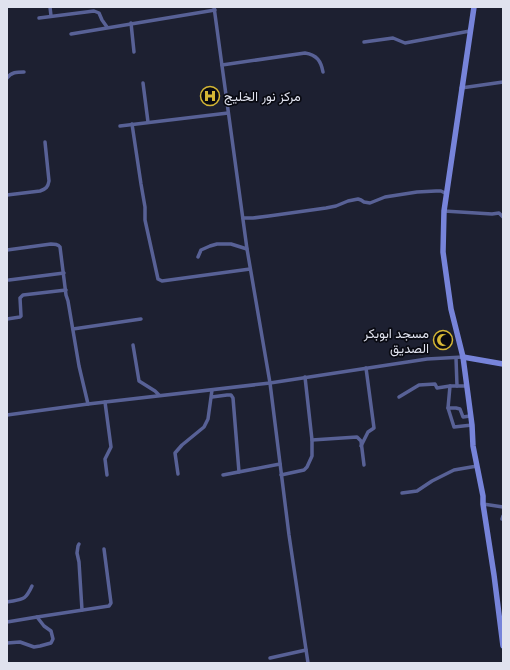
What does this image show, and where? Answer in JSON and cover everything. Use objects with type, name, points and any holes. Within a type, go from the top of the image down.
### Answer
[{"type":"street","points":[[50,7],[51,16]]},
{"type":"street","points":[[474,7],[444,211],[443,252],[451,309],[466,386],[472,425],[473,446],[483,496],[503,646]]},
{"type":"street","points":[[71,34],[214,9],[247,249],[270,383],[281,475],[308,663]]},
{"type":"street","points":[[39,18],[94,11],[99,13],[107,27]]},
{"type":"street","points":[[131,23],[134,52]]},
{"type":"street","points":[[364,42],[393,38],[405,43],[470,32]]},
{"type":"street","points":[[222,65],[305,52],[320,61],[323,72]]},
{"type":"street","points":[[7,78],[14,72],[24,72]]},
{"type":"street","points":[[461,88],[503,82]]},
{"type":"street","points":[[143,83],[148,122]]},
{"type":"street","points":[[120,126],[228,113]]},
{"type":"street","points":[[132,124],[143,190],[145,220],[158,279],[162,281],[250,269]]},
{"type":"street","points":[[7,195],[40,191],[44,190],[48,186],[49,181],[45,142]]},
{"type":"street","points":[[243,218],[318,209],[336,206],[358,199],[370,203],[385,197],[417,192],[441,191],[447,194]]},
{"type":"street","points":[[444,211],[499,214],[503,217]]},
{"type":"street","points":[[7,250],[51,244],[59,245],[79,366],[88,404]]},
{"type":"street","points":[[198,257],[201,250],[217,244],[231,244],[247,249]]},
{"type":"street","points":[[9,280],[64,273]]},
{"type":"street","points":[[7,319],[21,316],[20,298],[23,294],[66,290]]},
{"type":"street","points":[[73,329],[141,319]]},
{"type":"street","points":[[132,345],[140,382],[156,391],[159,395]]},
{"type":"street","points":[[457,386],[460,357]]},
{"type":"street","points":[[7,415],[159,395],[270,383],[427,359],[460,357],[503,364]]},
{"type":"street","points":[[361,446],[368,432],[374,428],[366,368]]},
{"type":"street","points":[[281,475],[304,470],[312,456],[312,440],[305,378]]},
{"type":"street","points":[[399,397],[419,385],[424,384],[435,384],[437,388],[466,386]]},
{"type":"street","points":[[450,386],[448,408],[454,427],[472,425]]},
{"type":"street","points":[[178,474],[175,453],[182,445],[204,427],[208,419],[212,390]]},
{"type":"street","points":[[212,397],[228,394],[233,398],[239,472]]},
{"type":"street","points":[[105,402],[111,447],[105,459],[107,475]]},
{"type":"street","points":[[448,408],[460,409],[464,417],[470,416]]},
{"type":"street","points":[[312,440],[357,437],[360,441],[364,465]]},
{"type":"street","points":[[223,475],[280,464]]},
{"type":"street","points":[[402,493],[417,491],[432,481],[454,470],[477,466]]},
{"type":"street","points":[[483,504],[503,507]]},
{"type":"street","points":[[79,544],[77,553],[79,562],[82,610]]},
{"type":"street","points":[[7,622],[109,606],[111,603],[104,550]]},
{"type":"street","points":[[7,602],[25,598],[32,586]]},
{"type":"street","points":[[7,643],[20,642],[34,647],[51,642],[53,639],[51,631],[44,626],[37,617]]},
{"type":"street","points":[[270,658],[306,650]]},
{"type":"place","name":"مركز نور الخليج","points":[[210,96]]},
{"type":"place","name":"مسجد ابوبكر الصديق","points":[[443,340]]}]
